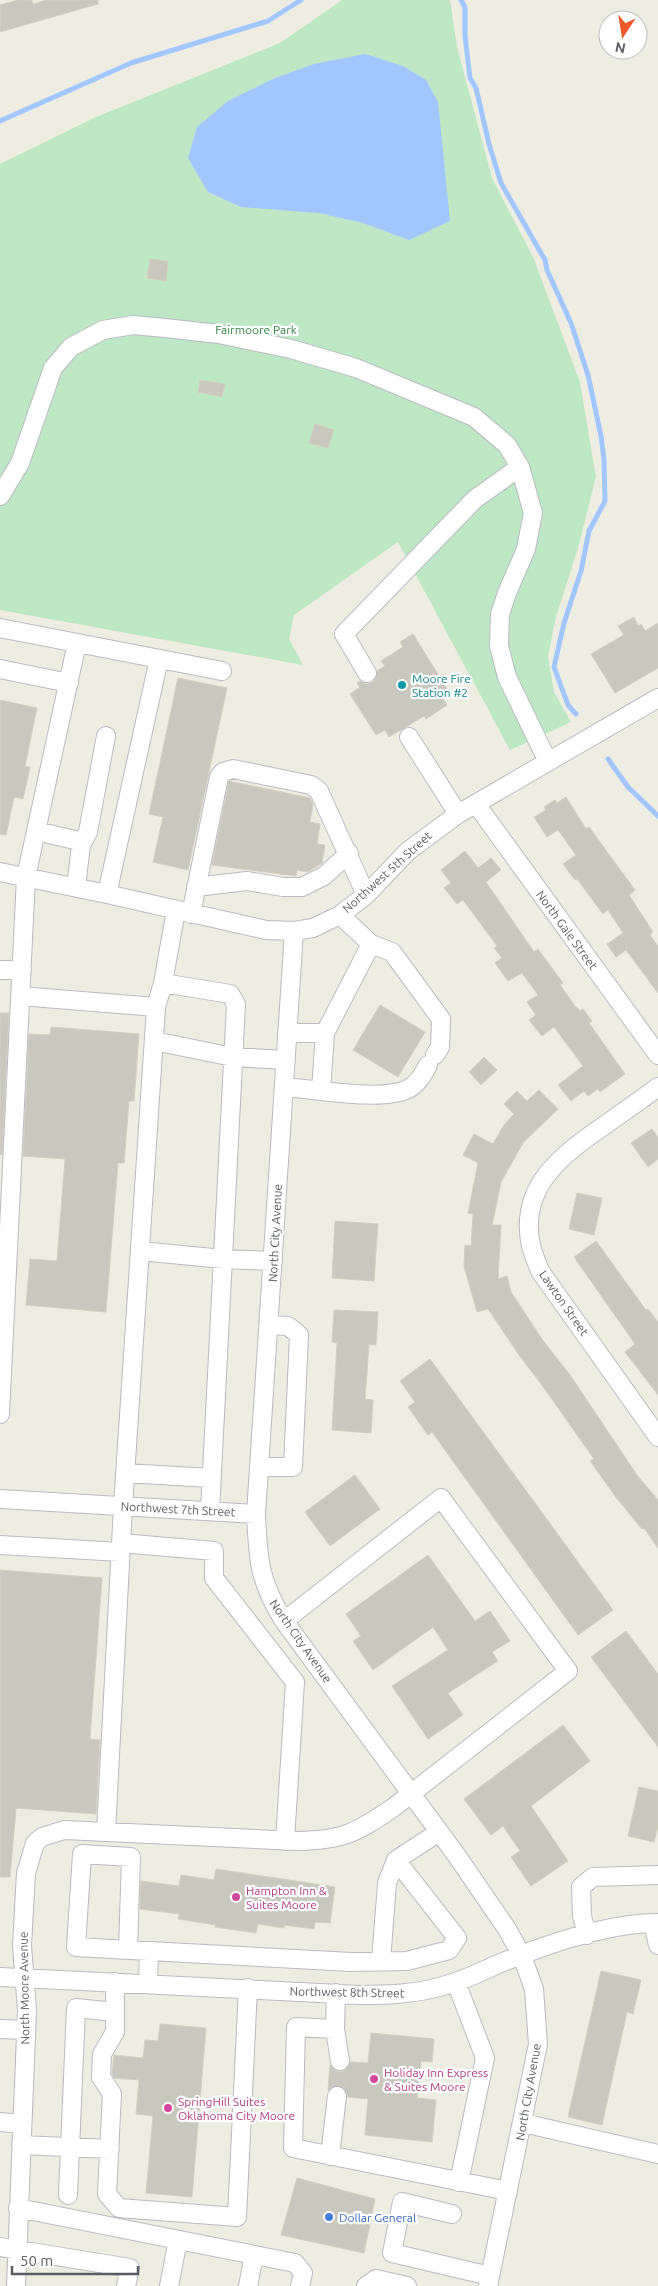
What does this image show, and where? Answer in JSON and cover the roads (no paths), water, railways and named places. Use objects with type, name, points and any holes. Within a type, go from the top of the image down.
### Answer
[{"type":"street","points":[[0,496],[20,463],[54,368],[71,347],[103,330],[134,325],[219,334],[291,349],[356,368],[474,416],[507,445],[520,467],[533,513],[526,549],[500,614],[498,646],[507,676],[548,762]]},
{"type":"street","points":[[367,673],[344,634],[475,499],[520,467]]},
{"type":"street","points":[[0,628],[222,671]]},
{"type":"street","points":[[0,1414],[26,877],[77,643]]},
{"type":"street","points":[[107,894],[159,659]]},
{"type":"street","points":[[0,669],[69,683]]},
{"type":"street","name":"Northwest 5th Street","points":[[0,872],[76,887],[266,930],[294,931],[313,928],[340,915],[366,894],[408,851],[458,814],[658,698]]},
{"type":"street","points":[[76,887],[81,845],[88,832],[106,736]]},
{"type":"street","points":[[409,737],[458,814]]},
{"type":"street","points":[[106,1832],[123,1506],[156,1006],[183,912],[196,887],[220,777],[224,772],[233,769],[311,785],[319,791],[349,853],[366,894]]},
{"type":"street","name":"North Gale Street","points":[[476,804],[658,1055]]},
{"type":"street","points":[[36,831],[79,841],[81,845]]},
{"type":"street","points":[[196,887],[246,880],[283,887],[302,887],[324,876],[349,853]]},
{"type":"street","points":[[284,1087],[380,1095],[408,1089],[418,1081],[440,1047],[441,1019],[392,952],[371,944],[340,915]]},
{"type":"street","name":"North City Avenue","points":[[294,931],[256,1514],[260,1572],[266,1589],[284,1621],[439,1832],[507,1929],[522,1956],[534,1989],[538,2036],[533,2073],[489,2281]]},
{"type":"street","points":[[321,1090],[325,1033],[371,944]]},
{"type":"street","points":[[0,970],[22,970]]},
{"type":"street","points":[[163,983],[230,994],[236,1004],[210,1512]]},
{"type":"street","points":[[20,996],[156,1006]]},
{"type":"street","points":[[287,1033],[325,1033]]},
{"type":"street","points":[[154,1041],[233,1057],[286,1060]]},
{"type":"street","name":"Lawton Street","points":[[658,1087],[573,1147],[550,1169],[540,1184],[534,1198],[529,1230],[531,1247],[540,1271],[658,1437]]},
{"type":"street","points":[[140,1251],[223,1259],[273,1261]]},
{"type":"street","points":[[259,1467],[293,1467],[299,1335],[288,1326],[269,1325]]},
{"type":"street","points":[[125,1473],[211,1478]]},
{"type":"street","name":"North Moore Avenue","points":[[16,2286],[8,2248],[18,2208],[27,2010],[22,1946],[26,1873],[35,1843],[42,1837],[64,1830],[285,1841],[328,1840],[347,1835],[365,1827],[411,1794],[568,1671],[441,1498],[284,1621]]},
{"type":"street","name":"Northwest 7th Street","points":[[0,1499],[256,1514]]},
{"type":"street","points":[[0,1545],[214,1551],[214,1578],[295,1682],[285,1841]]},
{"type":"street","points":[[381,1961],[386,1883],[396,1860],[439,1832]]},
{"type":"street","points":[[128,1950],[131,1857],[82,1854],[76,1947],[128,1950],[351,1962],[407,1961],[450,1950],[457,1938],[396,1860]]},
{"type":"street","points":[[587,1935],[582,1916],[581,1886],[593,1877],[658,1875]]},
{"type":"street","points":[[656,1923],[658,1945]]},
{"type":"street","name":"Northwest 8th Street","points":[[0,1978],[390,1995],[417,1992],[456,1982],[522,1956],[587,1935],[613,1928],[656,1923]]},
{"type":"street","points":[[148,1983],[149,1951]]},
{"type":"street","points":[[115,1982],[115,2032],[102,2054],[101,2077],[112,2094],[107,2194],[119,2208],[238,2217],[248,1988]]},
{"type":"street","points":[[456,1982],[485,2058],[459,2182]]},
{"type":"street","points":[[336,1993],[335,2029],[340,2061]]},
{"type":"street","points":[[68,2194],[76,2008],[115,2012]]},
{"type":"street","points":[[335,2029],[296,2027],[293,2148],[508,2191]]},
{"type":"street","points":[[0,2030],[26,2030]]},
{"type":"street","points":[[330,2156],[337,2096]]},
{"type":"street","points":[[0,2122],[22,2124]]},
{"type":"street","points":[[523,2123],[658,2154]]},
{"type":"street","points":[[21,2145],[110,2149]]},
{"type":"street","points":[[452,2214],[402,2202],[392,2253],[489,2281]]},
{"type":"street","points":[[18,2208],[295,2264],[303,2273],[300,2286]]},
{"type":"street","points":[[169,2286],[178,2240]]},
{"type":"street","points":[[8,2248],[130,2268],[126,2286]]},
{"type":"street","points":[[248,2286],[254,2255]]},
{"type":"street","points":[[366,2286],[376,2279],[406,2286]]},
{"type":"water","points":[[365,54],[403,66],[426,80],[438,102],[450,221],[409,240],[363,223],[319,213],[241,207],[208,192],[188,158],[197,127],[228,101],[275,78],[314,64]]},
{"type":"waterway","points":[[0,121],[131,63],[268,21],[301,0]]},
{"type":"waterway","points":[[461,0],[465,7],[465,36],[470,78],[476,88],[489,144],[501,183],[545,260],[547,270],[571,323],[588,375],[601,436],[604,460],[605,501],[589,531],[581,571],[564,623],[554,667],[568,705],[576,714]]},
{"type":"waterway","points":[[608,759],[628,787],[658,816]]},
{"type":"tunnel","points":[[337,2096],[340,2061]]},
{"type":"place","name":"Moore Fire Station #2","points":[[402,685]]},
{"type":"place","name":"Hampton Inn & Suites Moore","points":[[236,1897]]},
{"type":"place","name":"Holiday Inn Express & Suites Moore","points":[[374,2079]]},
{"type":"place","name":"SpringHill Suites Oklahoma City Moore","points":[[168,2108]]},
{"type":"place","name":"Dollar General","points":[[329,2217]]},
{"type":"park label","name":"Fairmoore Park","points":[[256,329]]}]
